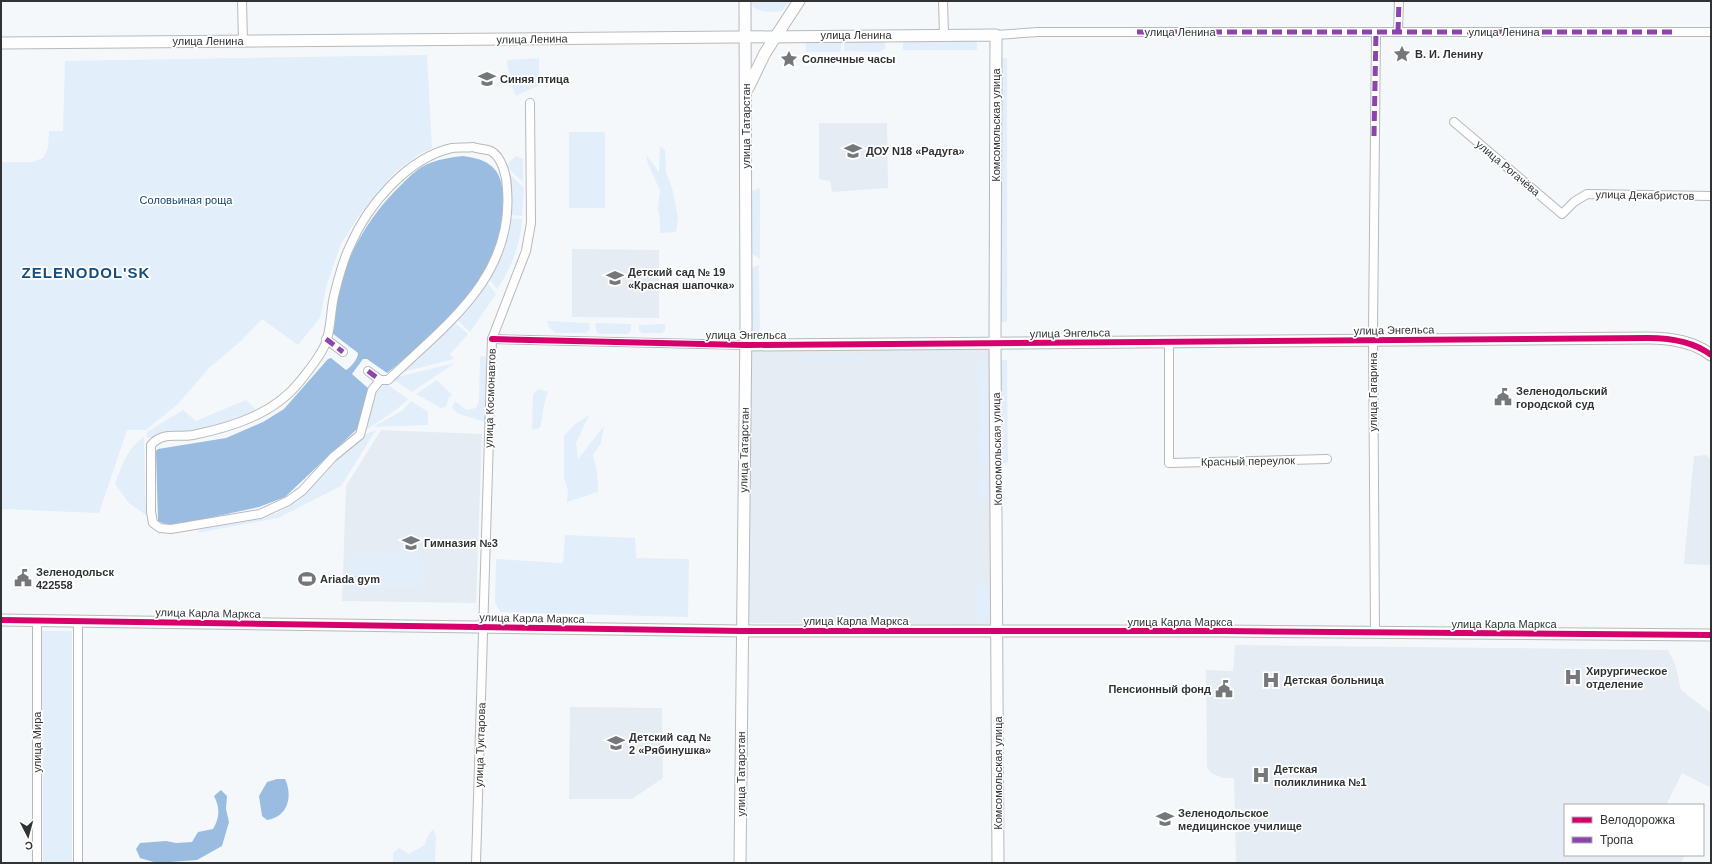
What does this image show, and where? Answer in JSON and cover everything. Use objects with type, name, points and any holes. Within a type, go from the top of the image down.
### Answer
[{"type":"street","points":[[242,1],[243,41]]},
{"type":"street","name":"улица Татарстан","points":[[740,863],[746,345],[745,1]]},
{"type":"street","points":[[746,94],[754,74],[775,36],[799,1]]},
{"type":"street","points":[[944,1],[944,35]]},
{"type":"street","points":[[1398,32],[1399,1]]},
{"type":"street","name":"улица Ленина","points":[[1,43],[996,35],[1038,32],[1711,32]]},
{"type":"street","name":"улица Гагарина","points":[[1375,633],[1373,339],[1376,32]]},
{"type":"street","name":"Комсомольская улица","points":[[996,35],[995,344],[998,631],[998,863]]},
{"type":"street","name":"улица Космонавтов","points":[[484,627],[492,339],[526,251],[531,223],[530,103]]},
{"type":"street","name":"улица Рогачёва","points":[[1454,122],[1562,214]]},
{"type":"street","points":[[368,371],[380,380],[388,380],[452,319],[476,292],[488,274],[504,240],[507,223],[508,202],[504,171],[498,159],[491,151],[473,148],[452,148],[418,162],[398,178],[359,227],[349,247],[330,310],[326,339],[316,359],[300,382],[283,398],[262,413],[229,427],[190,435],[157,439],[151,445],[151,512],[153,523],[160,528],[170,529],[260,514],[288,501],[302,490],[333,457],[360,435],[372,390],[380,380]]},
{"type":"street","name":"улица Декабристов","points":[[1562,214],[1574,202],[1587,194],[1711,196]]},
{"type":"street","name":"улица Энгельса","points":[[492,339],[746,345],[995,344],[1373,339],[1668,338],[1701,347],[1711,355]]},
{"type":"street","points":[[326,339],[342,352]]},
{"type":"street","name":"Красный переулок","points":[[1169,341],[1169,463],[1327,459]]},
{"type":"street","name":"улица Карла Маркса","points":[[1,620],[742,631],[1711,635]]},
{"type":"street","name":"улица Мира","points":[[37,620],[37,863]]},
{"type":"street","points":[[78,621],[78,863]]},
{"type":"street","name":"улица Туктарова","points":[[476,863],[484,627]]},
{"type":"shaded area","name":"ДОУ N18 «Радуга»","points":[[819,123],[887,123],[888,188],[832,192],[830,181],[819,179]]},
{"type":"shaded area","name":"Детский сад № 19 «Красная шапочка»","points":[[572,249],[659,250],[659,318],[572,317]]},
{"type":"shaded area","points":[[993,347],[990,625],[747,623],[749,349]]},
{"type":"shaded area","name":"Гимназия №3","points":[[381,430],[482,434],[476,603],[342,601],[346,486]]},
{"type":"shaded area","points":[[1706,455],[1711,459],[1711,565],[1684,564],[1694,456]]},
{"type":"shaded area","points":[[1235,645],[1668,650],[1675,664],[1681,690],[1711,713],[1711,788],[1682,773],[1666,804],[1564,804],[1564,856],[1684,856],[1681,863],[1236,863],[1234,778],[1223,778],[1213,774],[1207,768],[1206,670],[1233,671]]},
{"type":"shaded area","name":"Детский сад № 2 «Рябинушка»","points":[[570,707],[662,708],[663,778],[632,799],[569,799]]},
{"type":"green space","points":[[752,1],[790,1],[782,11],[770,12],[758,10],[752,6]]},
{"type":"green space","points":[[977,37],[977,50],[903,50],[903,38]]},
{"type":"green space","points":[[844,38],[884,41],[886,48],[879,52],[844,51]]},
{"type":"green space","points":[[806,39],[841,39],[841,52],[806,52]]},
{"type":"green space","name":"Соловьиная роща","points":[[427,55],[432,148],[418,155],[394,173],[360,214],[341,244],[327,284],[320,318],[298,345],[262,319],[242,340],[209,368],[178,404],[146,430],[127,430],[99,513],[1,509],[1,162],[32,162],[43,158],[48,148],[49,131],[63,131],[65,61]]},
{"type":"green space","points":[[539,58],[539,85],[516,96],[510,79],[507,60]]},
{"type":"green space","points":[[999,58],[1007,58],[1007,322],[998,322]]},
{"type":"green space","points":[[569,132],[605,132],[605,208],[569,208]]},
{"type":"green space","points":[[660,146],[665,150],[666,173],[672,188],[678,217],[676,232],[660,233],[658,209],[660,190],[648,164],[646,155],[659,172]]},
{"type":"green space","points":[[516,156],[523,159],[523,182],[506,166]]},
{"type":"green space","points":[[506,170],[524,188],[522,216],[510,215]]},
{"type":"green space","points":[[760,188],[760,259],[751,253],[752,191]]},
{"type":"green space","points":[[509,218],[522,219],[520,237],[511,264],[497,289],[488,278]]},
{"type":"green space","points":[[759,265],[760,336],[751,330],[751,268]]},
{"type":"green space","points":[[486,281],[496,294],[470,332],[456,319],[477,297]]},
{"type":"green space","points":[[547,321],[589,323],[590,329],[587,333],[555,333],[549,327]]},
{"type":"green space","points":[[454,322],[468,334],[450,354],[454,359],[399,373]]},
{"type":"green space","points":[[595,323],[631,324],[631,330],[628,334],[599,334],[596,331]]},
{"type":"green space","points":[[665,324],[665,330],[662,333],[642,333],[639,330],[639,325]]},
{"type":"green space","points":[[485,356],[488,363],[485,422],[459,414],[452,408],[455,401],[466,410],[476,408],[479,401],[480,357]]},
{"type":"green space","points":[[869,357],[869,361],[803,362],[803,358]]},
{"type":"green space","points":[[999,360],[1007,360],[1008,463],[1001,463]]},
{"type":"green space","points":[[455,363],[412,392],[394,380],[397,377]]},
{"type":"green space","points":[[977,363],[988,363],[988,465],[980,465],[979,385],[977,385]]},
{"type":"green space","points":[[437,380],[452,395],[449,397],[446,407],[441,408],[416,394]]},
{"type":"green space","points":[[383,385],[388,385],[408,399],[393,412],[365,431],[377,392]]},
{"type":"green space","points":[[539,389],[548,392],[540,428],[532,430],[533,394]]},
{"type":"green space","points":[[246,400],[257,411],[229,424],[190,433],[147,438],[147,432],[183,410],[196,421]]},
{"type":"green space","points":[[411,401],[428,412],[428,425],[373,427],[403,410]]},
{"type":"green space","points":[[589,415],[576,443],[578,459],[604,426],[601,443],[593,455],[597,472],[598,492],[567,502],[568,490],[564,477],[564,436],[574,425]]},
{"type":"green space","points":[[376,430],[341,486],[278,518],[197,533],[202,529],[249,521],[277,513],[299,500],[361,436]]},
{"type":"green space","points":[[144,437],[146,515],[129,503],[115,484],[129,452],[138,441]]},
{"type":"green space","points":[[978,478],[987,478],[988,496],[978,500]]},
{"type":"green space","points":[[565,535],[635,538],[636,558],[689,559],[688,617],[500,612],[495,602],[496,559],[563,563]]},
{"type":"green space","points":[[414,552],[421,558],[425,573],[424,579],[419,587],[357,589],[349,586],[348,561],[352,554]]},
{"type":"green space","points":[[976,583],[983,584],[987,587],[992,595],[993,600],[990,618],[984,622],[976,622]]},
{"type":"green space","points":[[42,631],[72,631],[72,863],[43,863]]},
{"type":"green space","points":[[433,829],[436,837],[435,863],[393,863],[393,853],[399,848],[409,854],[425,845],[427,837]]},
{"type":"water","points":[[463,156],[472,157],[492,166],[500,178],[503,195],[501,223],[494,249],[483,274],[467,296],[449,318],[408,356],[387,373],[367,359],[363,359],[352,374],[369,389],[357,429],[285,497],[259,507],[190,522],[168,525],[158,521],[156,451],[158,449],[226,438],[263,422],[284,409],[328,359],[331,358],[346,370],[352,365],[357,358],[358,353],[332,333],[334,312],[344,272],[362,234],[387,200],[418,170],[438,160]]},
{"type":"water","points":[[277,779],[285,779],[289,792],[287,805],[280,815],[267,820],[262,816],[259,796],[267,782]]},
{"type":"water","points":[[221,790],[227,796],[226,809],[229,822],[222,846],[197,860],[157,863],[140,858],[136,849],[140,843],[166,841],[176,843],[192,842],[198,832],[213,829],[217,820],[218,812],[214,796]]},
{"type":"marked path","points":[[1398,32],[1399,1]]},
{"type":"marked path","points":[[1137,32],[1674,32]]},
{"type":"marked path","points":[[1374,136],[1376,32]]},
{"type":"marked path","points":[[326,339],[343,352]]},
{"type":"marked path","points":[[368,371],[380,380]]},
{"type":"cycle path","points":[[492,339],[746,345],[1648,338],[1689,343],[1711,355]]},
{"type":"cycle path","points":[[1,620],[742,631],[1224,631],[1711,635]]},
{"type":"place","name":"В. И. Ленину","points":[[1402,54]]},
{"type":"place","name":"Солнечные часы","points":[[789,59]]},
{"type":"place","name":"Синяя птица","points":[[487,79]]},
{"type":"place","name":"ДОУ N18 «Радуга»","points":[[853,151]]},
{"type":"place","name":"Детский сад № 19 «Красная шапочка»","points":[[615,278]]},
{"type":"place","name":"Зеленодольский городской суд","points":[[1503,397]]},
{"type":"place","name":"Гимназия №3","points":[[411,543]]},
{"type":"place","name":"Зеленодольск 422558","points":[[23,578]]},
{"type":"place","name":"Ariada gym","points":[[307,579]]},
{"type":"place","name":"Хирургическое отделение","points":[[1573,677]]},
{"type":"place","name":"Детская больница","points":[[1271,680]]},
{"type":"place","name":"Пенсионный фонд","points":[[1224,689]]},
{"type":"place","name":"Детский сад № 2 «Рябинушка»","points":[[616,743]]},
{"type":"place","name":"Детская поликлиника №1","points":[[1261,775]]},
{"type":"place","name":"Зеленодольское медицинское училище","points":[[1165,819]]},
{"type":"district","name":"ZELENODOL'SK","points":[[86,273]]}]
